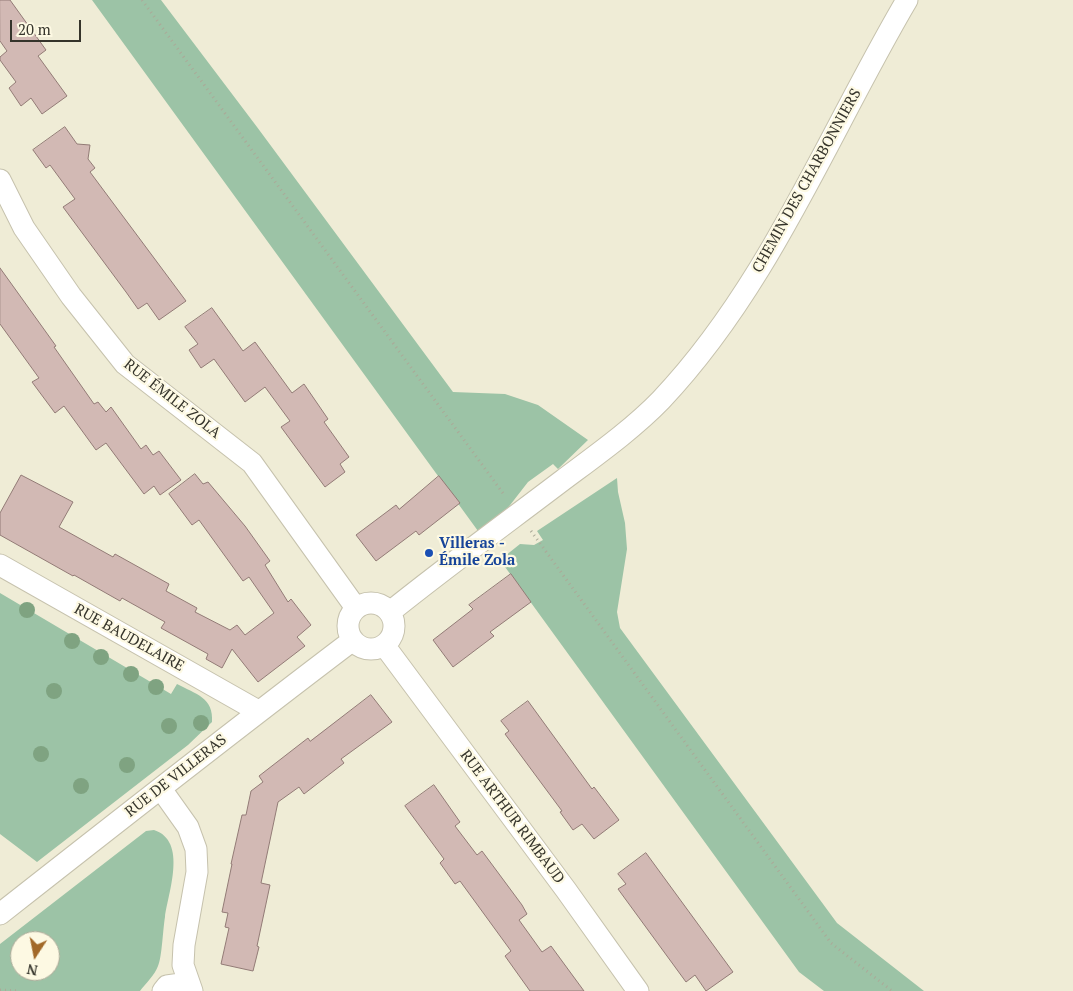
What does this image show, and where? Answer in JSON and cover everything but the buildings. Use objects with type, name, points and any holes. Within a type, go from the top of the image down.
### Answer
[{"type":"street","name":"CHEMIN DES CHARBONNIERS","points":[[518,513],[606,448],[659,401],[698,358],[759,268],[797,205],[882,41],[907,0]]},
{"type":"street","name":"RUE ÉMILE ZOLA","points":[[0,180],[24,228],[71,296],[125,364],[252,463],[356,608]]},
{"type":"street","points":[[390,612],[518,513]]},
{"type":"street","name":"RUE BAUDELAIRE","points":[[0,565],[258,711]]},
{"type":"street","points":[[370,602],[385,607],[390,612],[393,619],[393,633],[384,645],[378,648],[364,648],[353,640],[348,627],[349,619],[356,608],[370,602]]},
{"type":"street","name":"RUE DE VILLERAS","points":[[0,914],[258,711],[353,640]]},
{"type":"street","name":"RUE ARTHUR RIMBAUD","points":[[384,645],[566,890],[638,991]]},
{"type":"street","points":[[160,789],[188,827],[196,850],[197,872],[184,945],[184,966],[190,987],[167,986],[163,991]]},
{"type":"path","points":[[142,0],[831,943],[892,991]]},
{"type":"path","points":[[0,990],[20,991]]},
{"type":"green space","points":[[92,0],[161,0],[453,392],[505,394],[538,405],[588,440],[558,469],[553,464],[528,482],[507,509],[478,531]]},
{"type":"green space","points":[[617,478],[625,523],[627,549],[617,612],[620,628],[837,923],[924,991],[824,991],[799,972],[500,560],[520,544],[534,545],[543,540],[537,531]]},
{"type":"green space","points":[[0,593],[171,694],[177,684],[197,694],[207,702],[212,714],[212,722],[188,745],[37,862],[0,834]]},
{"type":"green space","points":[[154,830],[164,836],[170,845],[173,856],[172,882],[159,962],[155,973],[140,991],[0,991],[0,944],[10,936],[10,981],[60,981],[60,931],[17,931],[146,831]]},
{"type":"place","name":"Villeras - Émile Zola","points":[[429,553]]}]
